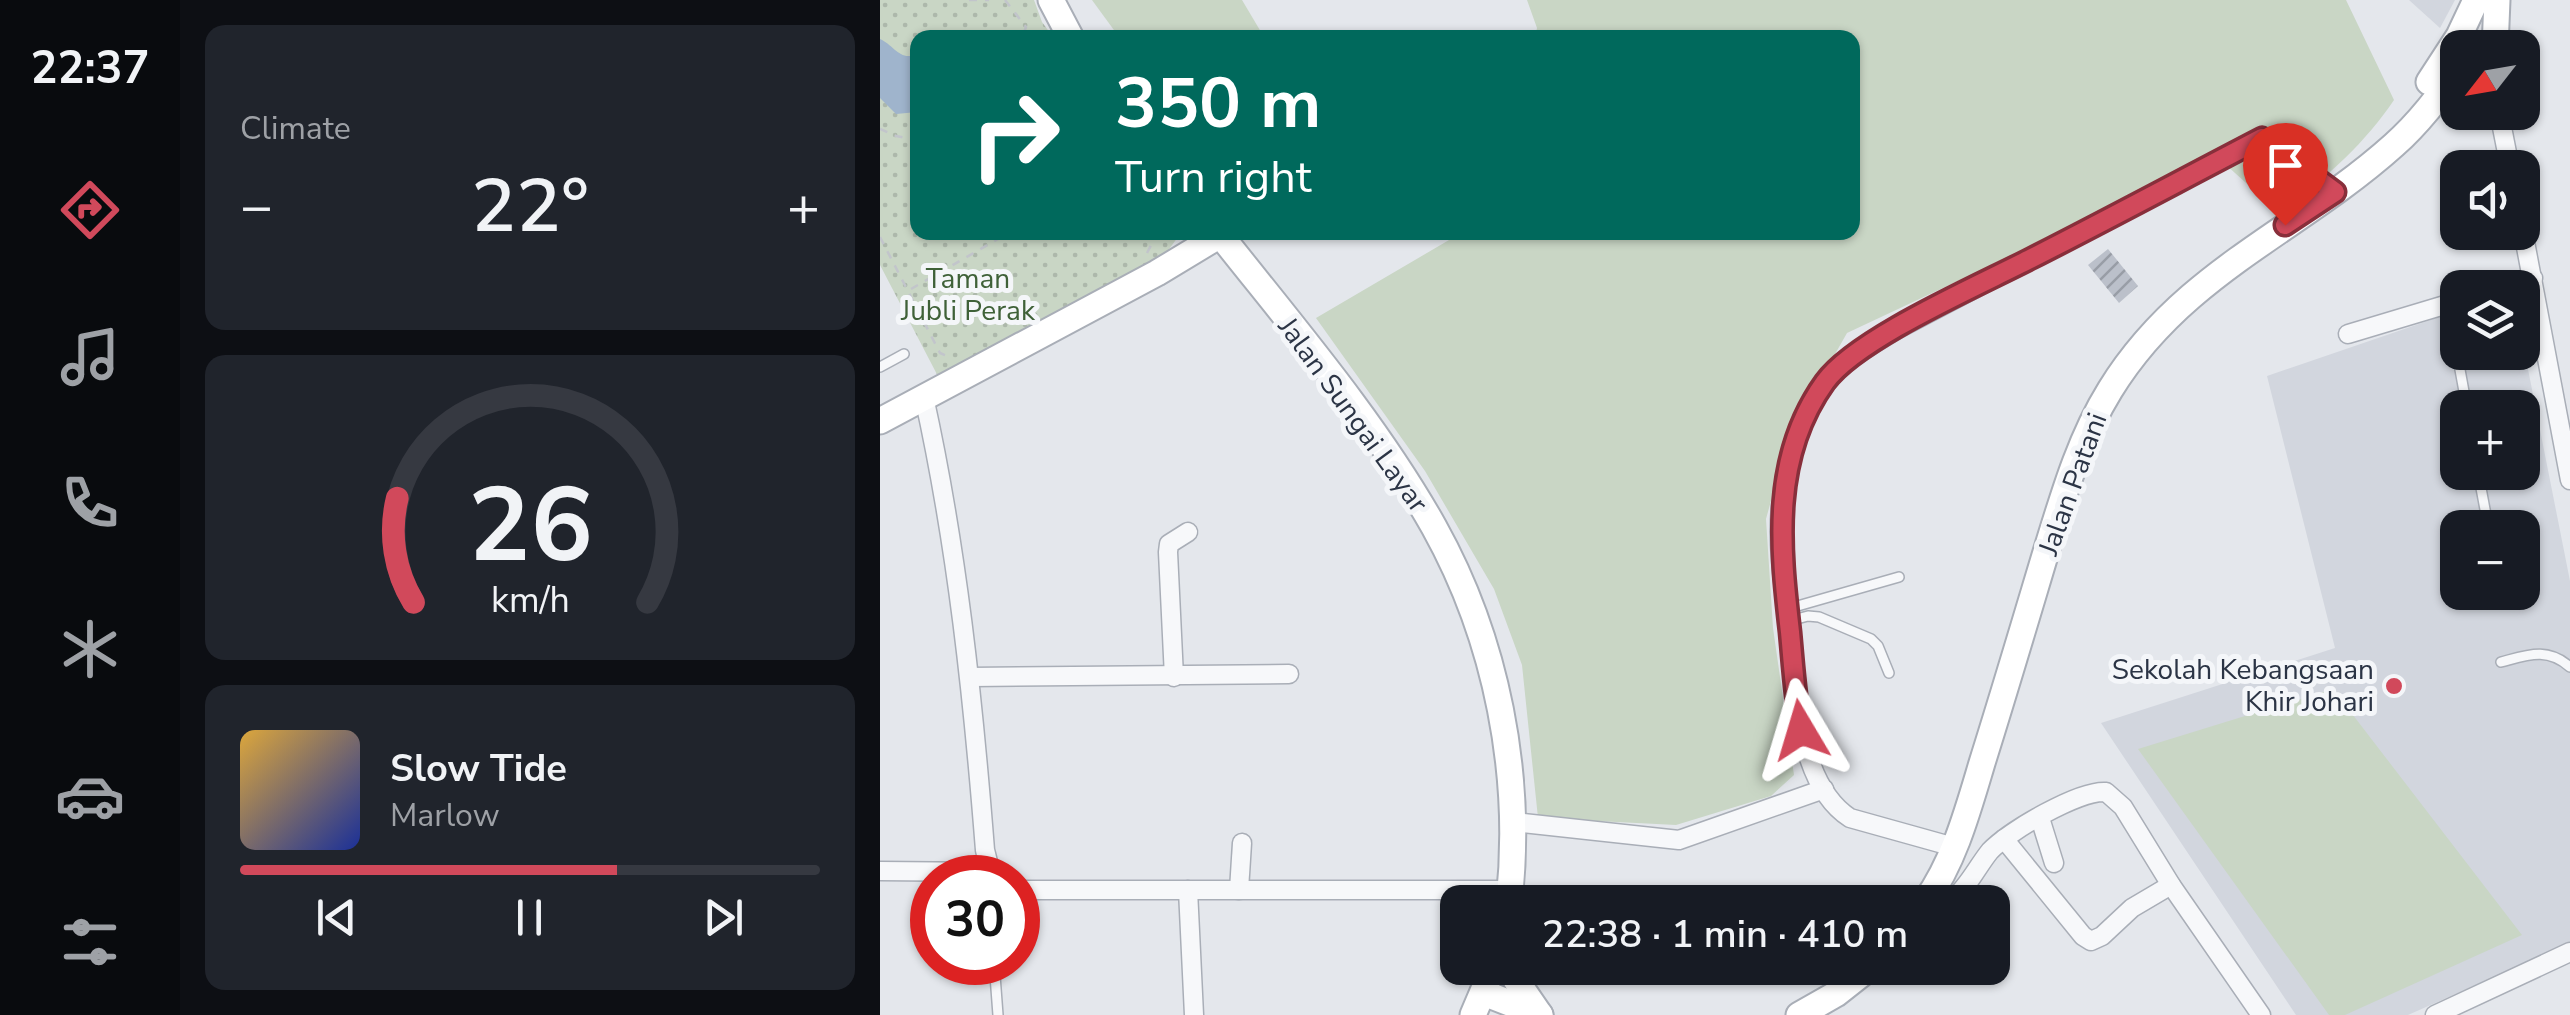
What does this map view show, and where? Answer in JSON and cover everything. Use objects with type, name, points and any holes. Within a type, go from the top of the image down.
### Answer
[{"type":"main road","points":[[1050,0],[1067,30]]},
{"type":"main road","points":[[2476,30],[2486,1]]},
{"type":"main road","points":[[2486,1],[2491,30]]},
{"type":"main road","name":"Jalan Patani","points":[[2470,30],[2486,1]]},
{"type":"main road","name":"Jalan Patani","points":[[1935,885],[1954,847],[2069,481],[2084,439],[2107,394],[2172,310],[2212,276],[2335,192],[2366,166],[2440,80]]},
{"type":"main road","points":[[880,421],[1126,290],[1209,240]]},
{"type":"main road","name":"Jalan Sungai Layar","points":[[1224,240],[1391,460],[1436,531],[1462,588],[1490,666],[1508,755],[1514,822],[1510,885]]},
{"type":"main road","points":[[1519,985],[1540,1015]]},
{"type":"main road","points":[[1799,1015],[1847,985]]},
{"type":"main road","points":[[1481,1008],[1540,1015]]},
{"type":"street","points":[[1954,847],[1850,818],[1833,804],[1824,789],[1801,730],[1780,525],[1789,462],[1819,392],[1849,358],[1935,308],[2262,138],[2335,192]]},
{"type":"street","points":[[2348,334],[2440,306]]},
{"type":"street","points":[[2540,316],[2570,480]]},
{"type":"street","points":[[924,397],[952,536],[989,855]]},
{"type":"street","points":[[1174,677],[1168,552],[1169,544],[1188,532]]},
{"type":"street","points":[[971,677],[1289,674]]},
{"type":"street","points":[[1514,822],[1679,840],[1824,789]]},
{"type":"street","points":[[1964,885],[1989,852],[2004,840],[2086,793],[2106,792],[2115,796],[2171,885],[2262,1015]]},
{"type":"street","points":[[2040,818],[2054,862]]},
{"type":"street","points":[[2004,840],[2090,940],[2102,936],[2132,908],[2171,885]]},
{"type":"street","points":[[1240,890],[1242,843]]},
{"type":"street","points":[[880,871],[910,872]]},
{"type":"street","points":[[1040,890],[1440,894]]},
{"type":"street","points":[[1188,890],[1194,1015]]},
{"type":"street","points":[[2435,1015],[2570,952]]},
{"type":"street","points":[[2468,998],[2478,1015]]},
{"type":"lane","points":[[880,367],[904,354]]},
{"type":"lane","points":[[1788,615],[1899,577]]},
{"type":"lane","points":[[1788,615],[1819,617],[1871,638],[1889,673]]},
{"type":"lane","points":[[2501,662],[2538,653],[2553,654],[2570,667]]},
{"type":"lane","points":[[996,985],[998,1015]]},
{"type":"path","points":[[969,0],[989,0]]},
{"type":"path","points":[[1005,0],[1025,30]]},
{"type":"path","points":[[880,129],[910,139]]},
{"type":"path","points":[[880,236],[940,353],[954,359]]},
{"type":"path","points":[[910,290],[996,240]]},
{"type":"path","points":[[1145,256],[1152,240]]},
{"type":"shaded area","points":[[2409,0],[2455,0],[2440,28]]},
{"type":"shaded area","name":"Sekolah Kebangsaan Khir Johari","points":[[2440,317],[2440,370],[2528,370],[2532,390],[2440,390],[2440,490],[2540,490],[2540,430],[2570,581],[2570,943],[2408,1015],[2296,1015],[2101,723],[2335,648],[2267,376]]},
{"type":"green space","name":"Taman Jubli Perak","points":[[880,0],[1034,0],[1048,30],[910,30],[910,240],[1176,240],[1161,260],[942,384],[880,265]]},
{"type":"green space","points":[[1092,0],[1242,0],[1260,30],[1114,30]]},
{"type":"green space","points":[[1527,0],[2346,0],[2394,100],[2342,162],[2277,211],[2214,154],[2109,210],[1847,333],[1789,435],[1766,519],[1773,628],[1794,775],[1771,796],[1676,825],[1538,818],[1522,665],[1494,589],[1425,471],[1316,318],[1449,240],[1860,240],[1860,30],[1537,28]]},
{"type":"green space","points":[[2333,689],[2522,935],[2345,1015],[2329,1015],[2138,749]]},
{"type":"water","points":[[880,39],[910,56],[910,113],[896,114],[880,98]]},
{"type":"building","points":[[2108,249],[2138,286],[2119,303],[2088,265]]},
{"type":"place","name":"Sekolah Kebangsaan Khir Johari","points":[[2394,686]]},
{"type":"route","points":[[1801,730],[1780,544],[1781,507],[1798,436],[1819,392],[1835,370],[1923,315],[2262,138],[2335,192],[2285,225]]}]
